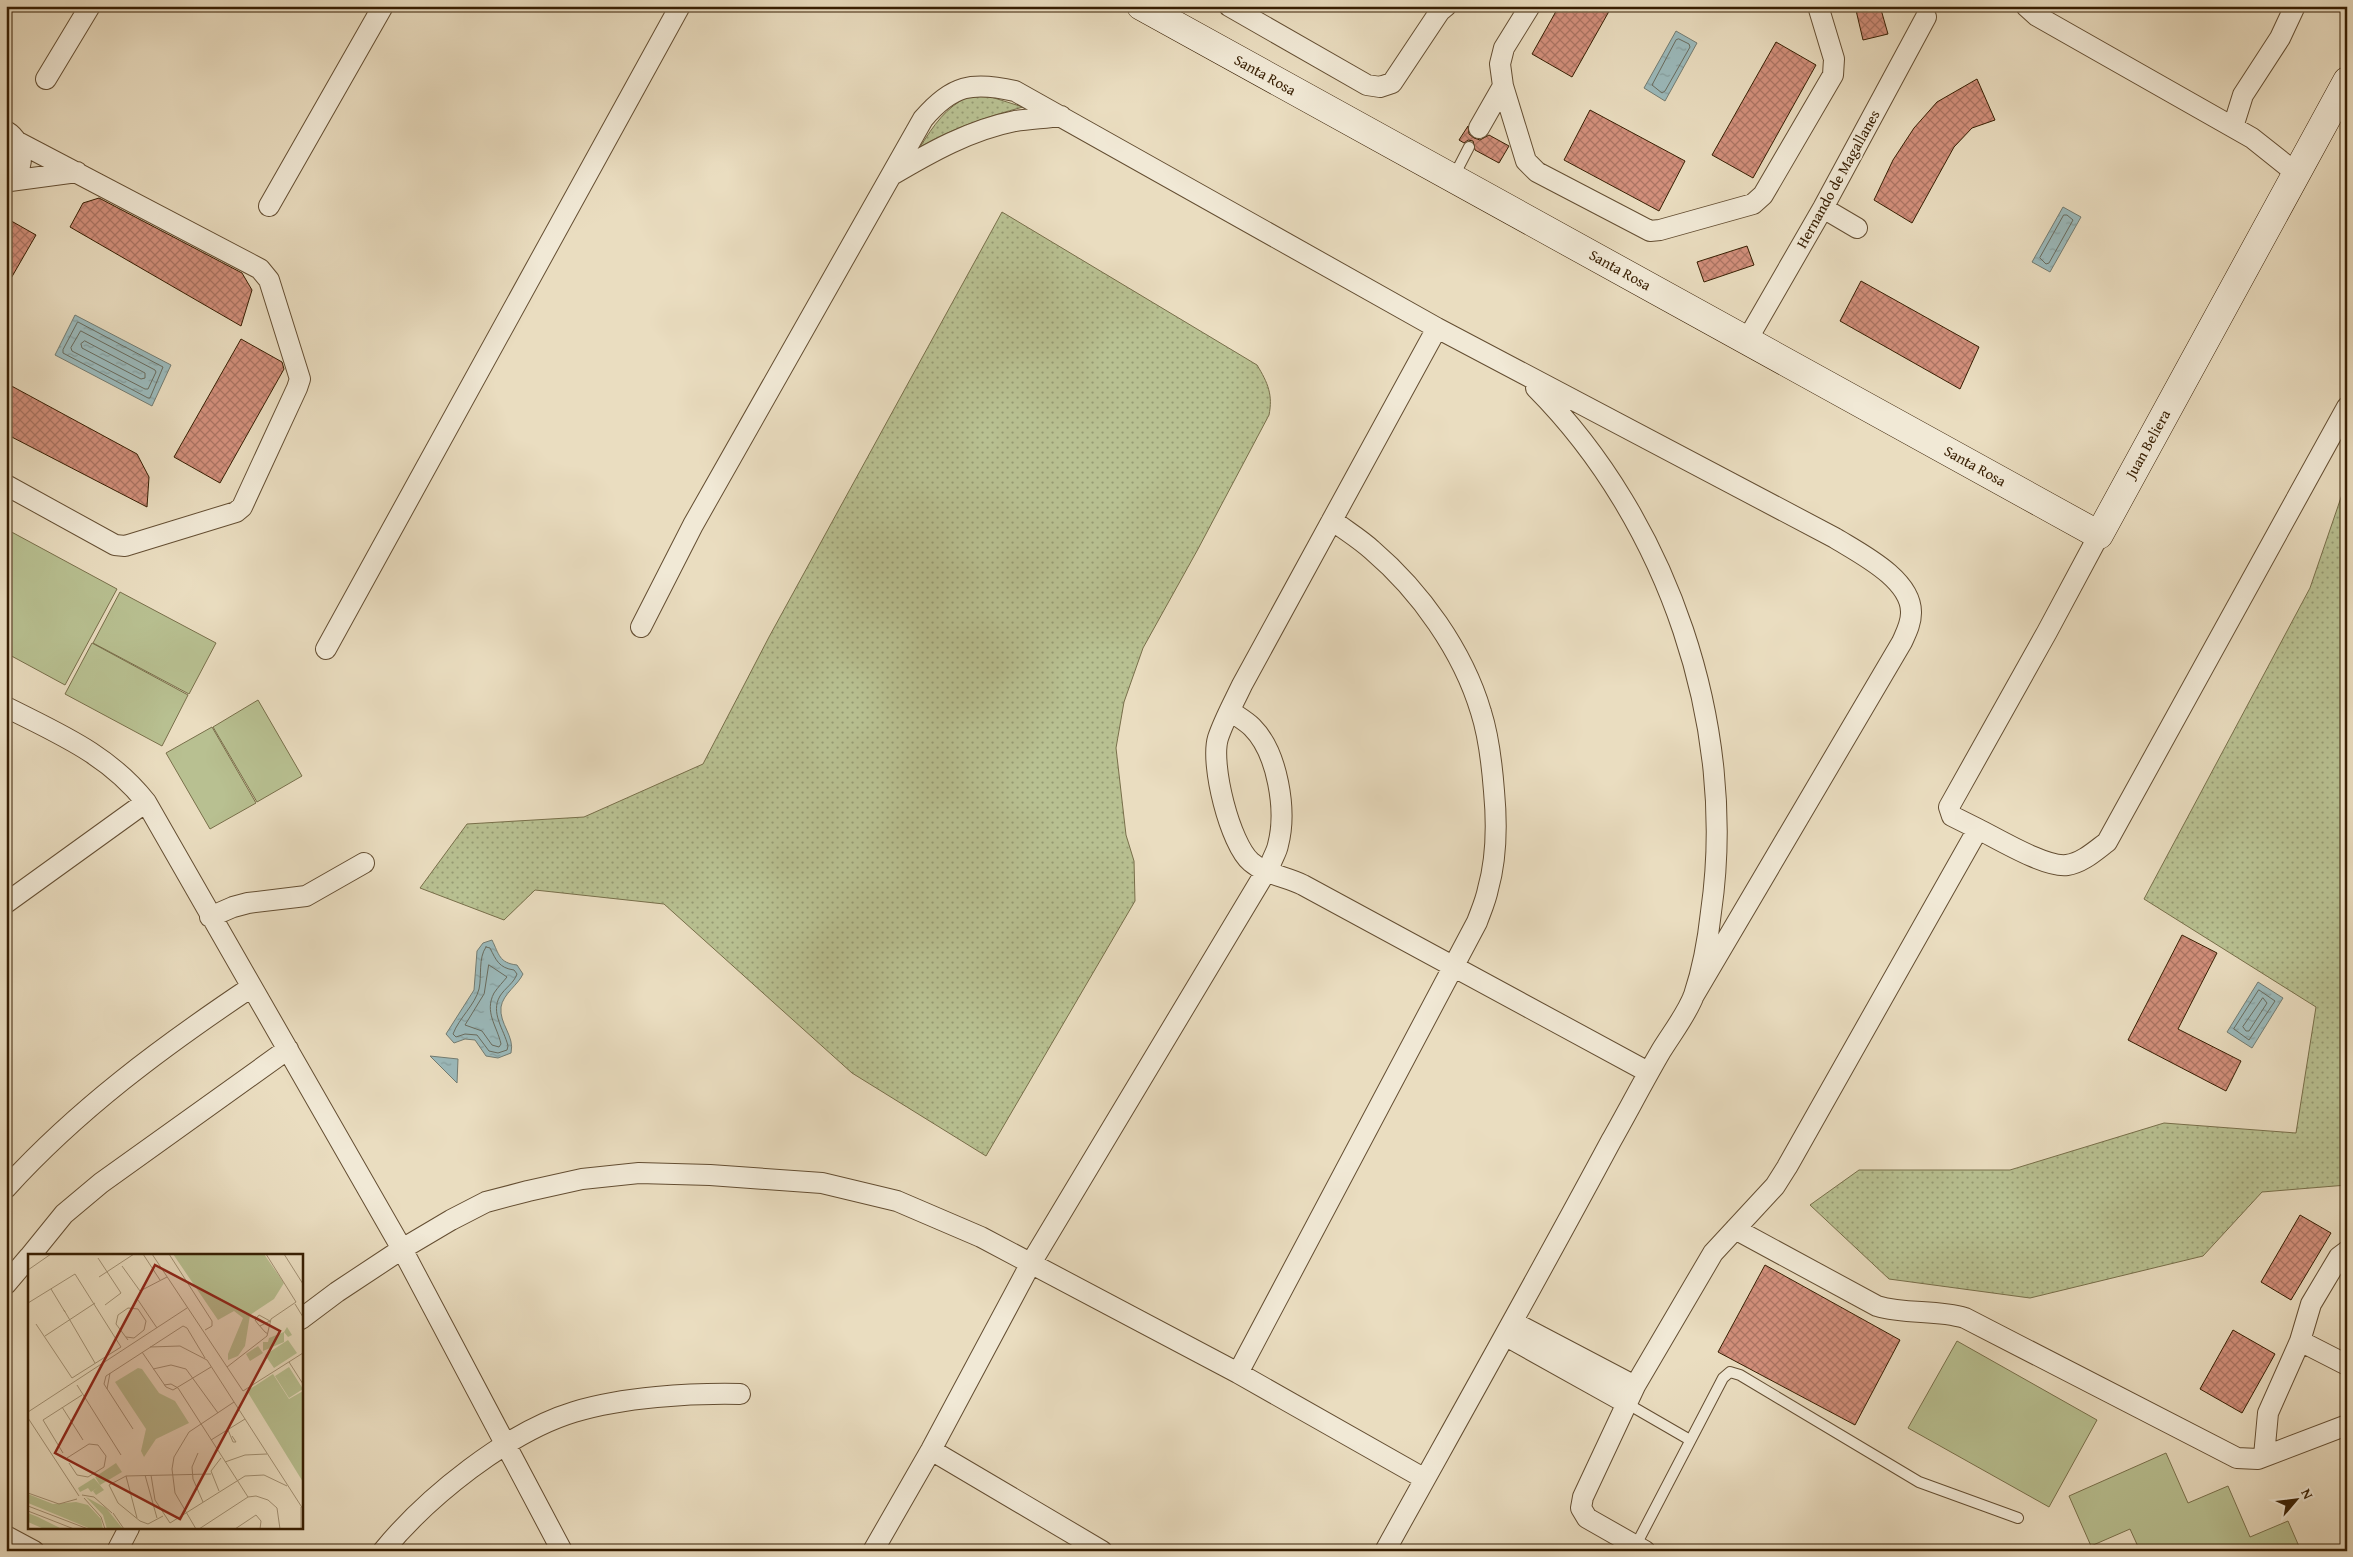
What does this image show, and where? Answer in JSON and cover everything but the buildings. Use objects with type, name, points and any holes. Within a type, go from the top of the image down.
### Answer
[{"type":"street","points":[[46,79],[90,6]]},
{"type":"street","points":[[269,206],[383,6]]},
{"type":"street","points":[[326,649],[680,6]]},
{"type":"street","name":"Santa Rosa","points":[[1141,6],[2099,535]]},
{"type":"street","points":[[1228,6],[1367,85],[1380,87],[1392,83],[1440,11],[1446,6]]},
{"type":"street","points":[[1530,6],[1504,48],[1500,64],[1503,86],[1526,162],[1537,172],[1650,231],[1660,230],[1753,204],[1763,195],[1833,75],[1834,59],[1818,6]]},
{"type":"street","points":[[2026,6],[2037,16],[2252,138],[2296,173]]},
{"type":"street","points":[[2233,127],[2243,95],[2280,38],[2295,6]]},
{"type":"street","name":"Hernando de Magallanes","points":[[1747,340],[1822,208],[1926,17]]},
{"type":"street","name":"Juan Beliera","points":[[1978,829],[1952,816],[1949,807],[2047,632],[2347,80]]},
{"type":"street","points":[[641,627],[694,525],[923,119],[944,98],[964,88],[988,85],[1015,90],[1522,375],[1835,538],[1876,563],[1899,584],[1911,612],[1908,629],[1902,642],[1648,1072],[1509,1329],[1385,1551]]},
{"type":"street","points":[[1479,128],[1503,86]]},
{"type":"street","points":[[890,176],[932,151],[958,139],[1014,122],[1061,116]]},
{"type":"street","points":[[6,485],[115,545],[125,546],[236,512],[242,506],[300,379],[269,280],[260,269],[12,136]]},
{"type":"street","points":[[8,182],[20,167],[22,159],[12,136]]},
{"type":"street","points":[[8,182],[77,172]]},
{"type":"street","points":[[1822,208],[1858,228]]},
{"type":"street","points":[[1437,328],[1230,711],[1217,740],[1218,767],[1228,822],[1237,843],[1249,860],[1265,872],[1292,879],[1648,1072]]},
{"type":"street","points":[[1522,375],[1582,440],[1624,502],[1672,600],[1692,663],[1705,716],[1715,783],[1717,837],[1716,882],[1707,943],[1693,997]]},
{"type":"street","points":[[1641,1548],[1587,1518],[1581,1508],[1583,1497],[1631,1395],[1713,1252],[1775,1186],[1788,1167],[1978,829],[2053,866],[2068,865],[2082,860],[2107,842],[2347,407]]},
{"type":"street","points":[[1238,1373],[1477,922],[1488,889],[1496,844],[1492,766],[1482,712],[1465,670],[1440,627],[1407,585],[1372,549],[1332,520]]},
{"type":"street","points":[[6,707],[108,762],[130,782],[146,802],[250,988],[288,1049],[402,1249],[562,1551]]},
{"type":"street","points":[[873,1551],[931,1450],[1031,1262],[1265,872],[1278,845],[1282,807],[1277,775],[1263,742],[1252,727],[1230,711]]},
{"type":"street","points":[[6,903],[146,802]]},
{"type":"street","points":[[210,917],[248,903],[306,896],[364,863]]},
{"type":"street","points":[[6,1188],[82,1112],[149,1059],[250,988]]},
{"type":"street","points":[[31,1254],[64,1214],[101,1183],[288,1049]]},
{"type":"street","points":[[302,1318],[337,1292],[402,1249],[486,1202],[582,1179],[639,1173],[822,1183],[897,1201],[981,1237],[1238,1373],[1425,1479]]},
{"type":"street","points":[[1735,1229],[1876,1306],[1896,1312],[1950,1313],[1965,1318],[2237,1458],[2249,1460],[2264,1456],[2347,1424]]},
{"type":"street","points":[[2264,1456],[2268,1413],[2300,1340],[2311,1304],[2339,1257],[2347,1251]]},
{"type":"street","points":[[6,1284],[28,1257]]},
{"type":"street","points":[[1509,1329],[1631,1395]]},
{"type":"street","points":[[2300,1340],[2347,1365]]},
{"type":"street","points":[[383,1551],[423,1508],[464,1473],[506,1445],[550,1421],[603,1405],[698,1393],[740,1394]]},
{"type":"street","points":[[931,1450],[1102,1551]]},
{"type":"street","points":[[117,1551],[128,1530]]},
{"type":"street","points":[[6,1536],[34,1551]]},
{"type":"lane","points":[[1452,179],[1469,147]]},
{"type":"lane","points":[[1641,1548],[1690,1440],[1723,1378],[1730,1372],[1740,1375],[1919,1482],[2018,1518]]},
{"type":"lane","points":[[1631,1395],[1690,1440]]},
{"type":"green space","points":[[969,96],[991,97],[1023,107],[970,124],[920,147],[935,124],[953,106]]},
{"type":"green space","points":[[1002,212],[1257,365],[1267,383],[1270,401],[1269,415],[1143,648],[1124,702],[1116,748],[1126,835],[1134,861],[1135,901],[986,1156],[852,1073],[664,904],[535,890],[504,920],[420,888],[467,824],[584,817],[703,764],[769,637]]},
{"type":"green space","points":[[2347,480],[2347,1185],[2262,1192],[2203,1256],[2030,1298],[1889,1279],[1810,1205],[1859,1170],[2010,1170],[2164,1123],[2296,1133],[2316,1007],[2144,899],[2310,588]]},
{"type":"green space","points":[[6,529],[117,589],[65,685],[6,653]]},
{"type":"green space","points":[[120,592],[216,643],[189,694],[93,643]]},
{"type":"green space","points":[[92,643],[188,695],[162,746],[65,694]]},
{"type":"green space","points":[[258,700],[302,776],[257,802],[213,727]]},
{"type":"green space","points":[[212,727],[256,803],[210,829],[166,753]]},
{"type":"green space","points":[[1957,1341],[2097,1420],[2049,1507],[1908,1428]]},
{"type":"green space","points":[[2166,1453],[2188,1503],[2228,1486],[2250,1537],[2288,1521],[2301,1551],[2140,1551],[2130,1529],[2091,1546],[2069,1496]]},
{"type":"water","points":[[1676,31],[1697,43],[1665,101],[1644,88]]},
{"type":"water","points":[[2063,207],[2081,217],[2050,272],[2032,262]]},
{"type":"water","points":[[75,315],[171,365],[152,406],[55,355]]},
{"type":"water","points":[[492,940],[500,957],[506,962],[517,965],[523,974],[502,1002],[502,1019],[512,1047],[511,1053],[498,1058],[486,1056],[475,1040],[465,1039],[454,1043],[446,1034],[474,990],[477,951],[483,943]]},
{"type":"water","points":[[2258,982],[2283,998],[2252,1048],[2227,1032]]},
{"type":"water","points":[[430,1056],[458,1059],[457,1083]]}]
